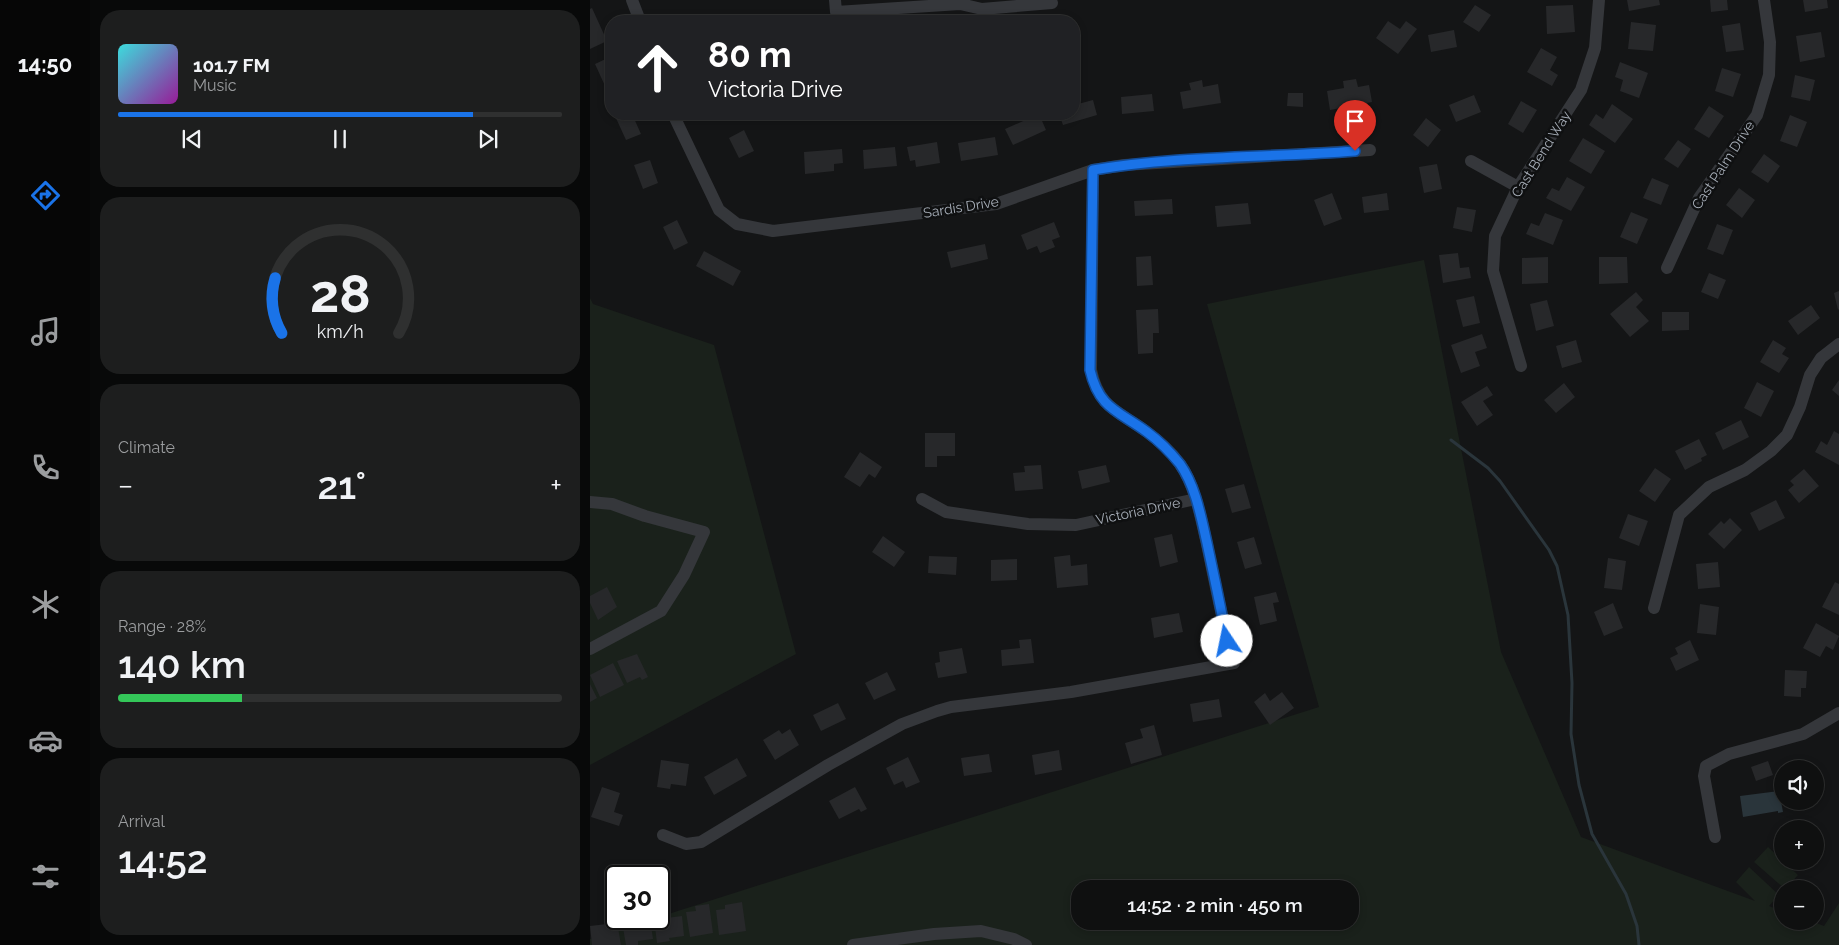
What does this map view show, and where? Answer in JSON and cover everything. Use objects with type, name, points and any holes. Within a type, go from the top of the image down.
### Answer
[{"type":"street","points":[[632,0],[638,15]]},
{"type":"street","points":[[835,0],[836,12],[959,2],[982,9],[1052,3]]},
{"type":"street","name":"Cast Bend Way","points":[[1521,366],[1493,272],[1496,236],[1518,187],[1581,90],[1595,48],[1599,0]]},
{"type":"street","name":"Cast Palm Drive","points":[[1667,268],[1699,198],[1757,115],[1769,75],[1770,42],[1764,0]]},
{"type":"street","name":"Sardis Drive","points":[[677,120],[719,210],[737,224],[773,231],[996,204],[1093,170],[1124,165],[1370,150]]},
{"type":"street","points":[[1471,161],[1518,187]]},
{"type":"street","name":"Victoria Drive","points":[[922,499],[946,512],[1028,524],[1076,524],[1196,499],[1191,483],[1180,464],[1147,432],[1122,418],[1105,402],[1094,386],[1090,370],[1093,170]]},
{"type":"street","points":[[1654,608],[1679,516],[1709,487],[1745,470],[1771,451],[1787,435],[1800,406],[1810,375],[1821,358],[1839,344]]},
{"type":"street","points":[[663,835],[686,844],[701,842],[828,765],[902,724],[951,707],[1071,692],[1234,663],[1196,499]]},
{"type":"street","points":[[590,502],[612,504],[645,516],[704,532],[684,575],[661,611],[590,648]]},
{"type":"street","points":[[1715,837],[1704,776],[1706,766],[1729,754],[1803,734],[1824,724],[1839,713]]},
{"type":"street","points":[[853,945],[934,934],[981,931],[1014,939],[1026,945]]},
{"type":"shaded area","points":[[1424,260],[1501,652],[1581,837],[1755,901],[1736,882],[1749,867],[1774,890],[1774,900],[1769,906],[1774,908],[1774,930],[1824,930],[1824,926],[1839,903],[1839,945],[590,945],[590,939],[621,930],[670,930],[670,914],[1319,707],[1207,304]]},
{"type":"shaded area","points":[[590,298],[593,304],[714,345],[796,654],[590,765]]},
{"type":"shaded area","points":[[1774,792],[1774,810],[1783,810],[1783,812],[1778,813],[1778,811],[1743,817],[1740,796]]},
{"type":"shaded area","points":[[1768,847],[1774,853],[1774,870],[1793,870],[1798,875],[1793,880],[1775,880],[1754,862]]},
{"type":"building","points":[[1627,0],[1659,0],[1660,5],[1629,11]]},
{"type":"building","points":[[1710,0],[1727,0],[1728,10],[1711,12]]},
{"type":"building","points":[[1803,0],[1827,0],[1828,8],[1805,12]]},
{"type":"building","points":[[1475,5],[1491,15],[1479,32],[1463,22]]},
{"type":"building","points":[[1573,5],[1575,32],[1547,34],[1546,6]]},
{"type":"building","points":[[592,8],[605,37],[605,42],[590,49],[590,9]]},
{"type":"building","points":[[1388,21],[1400,29],[1406,21],[1417,29],[1398,54],[1376,38]]},
{"type":"building","points":[[1631,22],[1656,25],[1653,51],[1628,49]]},
{"type":"building","points":[[1740,23],[1744,50],[1726,52],[1722,26]]},
{"type":"building","points":[[1454,30],[1457,47],[1431,52],[1428,35]]},
{"type":"building","points":[[1821,32],[1825,57],[1800,62],[1796,36]]},
{"type":"building","points":[[1541,48],[1557,57],[1550,70],[1558,75],[1552,86],[1527,72]]},
{"type":"building","points":[[605,59],[605,86],[595,64]]},
{"type":"building","points":[[1620,62],[1648,73],[1639,98],[1620,91],[1623,80],[1615,77]]},
{"type":"building","points":[[1722,68],[1741,74],[1733,97],[1715,91]]},
{"type":"building","points":[[1795,75],[1815,80],[1810,101],[1791,97]]},
{"type":"building","points":[[1356,79],[1358,87],[1369,85],[1372,102],[1330,110],[1327,91],[1344,88],[1343,81]]},
{"type":"building","points":[[1202,80],[1203,87],[1218,84],[1221,103],[1183,109],[1180,92],[1191,90],[1189,83]]},
{"type":"building","points":[[1288,93],[1303,93],[1303,107],[1287,106]]},
{"type":"building","points":[[1152,94],[1154,111],[1122,114],[1121,97]]},
{"type":"building","points":[[1474,95],[1481,112],[1456,122],[1449,105]]},
{"type":"building","points":[[1093,100],[1097,115],[1080,120],[1080,103]]},
{"type":"building","points":[[1521,101],[1537,110],[1523,133],[1508,124]]},
{"type":"building","points":[[1612,104],[1633,119],[1615,143],[1589,125],[1596,114],[1603,119]]},
{"type":"building","points":[[1709,106],[1724,116],[1709,138],[1694,129]]},
{"type":"building","points":[[1790,115],[1807,122],[1797,147],[1780,141]]},
{"type":"building","points":[[1426,118],[1441,130],[1428,147],[1413,135]]},
{"type":"building","points":[[617,120],[635,120],[641,134],[626,140]]},
{"type":"building","points":[[1025,120],[1042,120],[1046,130],[1013,145],[1005,129]]},
{"type":"building","points":[[1061,120],[1080,120],[1063,125]]},
{"type":"building","points":[[744,130],[754,151],[739,158],[729,138]]},
{"type":"building","points":[[995,137],[998,155],[961,161],[958,143]]},
{"type":"building","points":[[1583,138],[1605,151],[1591,174],[1569,161]]},
{"type":"building","points":[[1678,140],[1691,149],[1678,168],[1664,159]]},
{"type":"building","points":[[937,142],[940,163],[916,167],[915,160],[910,161],[907,147]]},
{"type":"building","points":[[895,147],[897,166],[864,169],[863,150]]},
{"type":"building","points":[[842,149],[843,163],[834,164],[834,171],[805,174],[804,152]]},
{"type":"building","points":[[1764,154],[1780,166],[1768,183],[1751,172]]},
{"type":"building","points":[[650,160],[658,183],[643,189],[634,165]]},
{"type":"building","points":[[1437,164],[1442,189],[1424,193],[1419,167]]},
{"type":"building","points":[[1567,177],[1585,187],[1571,211],[1546,198],[1552,188],[1559,191]]},
{"type":"building","points":[[1652,178],[1669,185],[1661,205],[1643,198]]},
{"type":"building","points":[[1739,188],[1755,200],[1742,218],[1726,205]]},
{"type":"building","points":[[1332,193],[1342,219],[1324,226],[1314,200]]},
{"type":"building","points":[[1387,193],[1389,210],[1364,213],[1362,197]]},
{"type":"building","points":[[1172,199],[1173,214],[1135,216],[1134,201]]},
{"type":"building","points":[[1248,203],[1251,224],[1217,227],[1215,206]]},
{"type":"building","points":[[1457,207],[1476,210],[1472,232],[1453,228]]},
{"type":"building","points":[[1631,212],[1648,219],[1637,244],[1620,237]]},
{"type":"building","points":[[1545,213],[1563,220],[1553,245],[1526,234],[1531,223],[1539,226]]},
{"type":"building","points":[[677,220],[688,243],[674,250],[663,227]]},
{"type":"building","points":[[1054,222],[1060,237],[1052,240],[1055,247],[1040,253],[1037,246],[1027,250],[1021,235]]},
{"type":"building","points":[[1717,224],[1733,230],[1723,255],[1707,249]]},
{"type":"building","points":[[985,244],[988,259],[951,268],[947,252]]},
{"type":"building","points":[[704,251],[741,271],[733,286],[696,266]]},
{"type":"building","points":[[1458,253],[1460,268],[1469,267],[1471,278],[1443,283],[1439,255]]},
{"type":"building","points":[[1151,256],[1153,285],[1137,286],[1136,257]]},
{"type":"building","points":[[1548,257],[1548,283],[1522,284],[1522,258]]},
{"type":"building","points":[[1599,257],[1627,257],[1628,283],[1599,284]]},
{"type":"building","points":[[1709,273],[1726,280],[1718,299],[1701,292]]},
{"type":"building","points":[[1839,291],[1839,309],[1838,310],[1834,293]]},
{"type":"building","points":[[1636,292],[1643,300],[1636,307],[1649,321],[1630,337],[1610,314]]},
{"type":"building","points":[[1474,296],[1480,323],[1463,327],[1456,300]]},
{"type":"building","points":[[1547,300],[1554,326],[1536,331],[1530,304]]},
{"type":"building","points":[[1811,305],[1820,318],[1798,335],[1788,321]]},
{"type":"building","points":[[1158,309],[1159,333],[1153,333],[1153,353],[1138,354],[1136,310]]},
{"type":"building","points":[[1662,312],[1689,312],[1689,330],[1662,331]]},
{"type":"building","points":[[1482,334],[1487,348],[1475,352],[1480,366],[1461,373],[1451,345]]},
{"type":"building","points":[[1576,340],[1582,362],[1562,368],[1556,346]]},
{"type":"building","points":[[1773,340],[1786,348],[1782,354],[1789,358],[1779,373],[1760,362]]},
{"type":"building","points":[[1839,380],[1839,396],[1832,390]]},
{"type":"building","points":[[1757,382],[1774,391],[1761,417],[1744,408]]},
{"type":"building","points":[[1564,383],[1575,397],[1556,413],[1544,400]]},
{"type":"building","points":[[1487,386],[1493,395],[1483,401],[1493,415],[1477,426],[1461,402]]},
{"type":"building","points":[[1741,420],[1749,437],[1723,450],[1715,433]]},
{"type":"building","points":[[1834,431],[1839,434],[1839,465],[1815,452],[1821,441],[1827,445]]},
{"type":"building","points":[[925,433],[955,433],[955,456],[937,456],[937,467],[925,467]]},
{"type":"building","points":[[1699,439],[1707,455],[1701,458],[1702,461],[1685,470],[1675,451]]},
{"type":"building","points":[[860,452],[882,467],[875,478],[869,474],[860,487],[844,477]]},
{"type":"building","points":[[1041,465],[1043,489],[1015,491],[1013,473],[1025,472],[1024,466]]},
{"type":"building","points":[[1106,465],[1110,482],[1082,489],[1078,471]]},
{"type":"building","points":[[1655,468],[1671,479],[1655,502],[1639,491]]},
{"type":"building","points":[[1804,469],[1819,486],[1799,503],[1788,490],[1794,485],[1790,481]]},
{"type":"building","points":[[1244,484],[1251,508],[1232,513],[1225,489]]},
{"type":"building","points":[[1776,500],[1785,518],[1759,531],[1750,513]]},
{"type":"building","points":[[1628,514],[1648,521],[1639,546],[1619,538]]},
{"type":"building","points":[[1730,518],[1742,530],[1724,549],[1708,534],[1721,521],[1724,524]]},
{"type":"building","points":[[1172,534],[1178,562],[1160,567],[1154,538]]},
{"type":"building","points":[[883,536],[905,552],[894,567],[872,552]]},
{"type":"building","points":[[1254,537],[1262,564],[1245,569],[1237,542]]},
{"type":"building","points":[[1070,555],[1071,566],[1087,564],[1088,585],[1057,588],[1054,557]]},
{"type":"building","points":[[929,556],[957,557],[956,575],[928,573]]},
{"type":"building","points":[[1608,558],[1626,561],[1622,590],[1604,588]]},
{"type":"building","points":[[1017,559],[1017,580],[991,581],[991,560]]},
{"type":"building","points":[[1718,562],[1720,587],[1698,589],[1696,564]]},
{"type":"building","points":[[1835,582],[1839,584],[1839,615],[1822,607]]},
{"type":"building","points":[[607,587],[617,607],[598,620],[590,603],[590,596]]},
{"type":"building","points":[[1276,592],[1279,602],[1273,603],[1277,621],[1260,625],[1254,597]]},
{"type":"building","points":[[1613,603],[1623,628],[1604,636],[1594,612]]},
{"type":"building","points":[[1700,604],[1719,607],[1716,635],[1697,633]]},
{"type":"building","points":[[1179,613],[1183,632],[1154,638],[1151,618]]},
{"type":"building","points":[[1816,623],[1839,636],[1833,650],[1826,646],[1820,657],[1803,648]]},
{"type":"building","points":[[1031,639],[1034,663],[1002,666],[1001,650],[1020,648],[1019,640]]},
{"type":"building","points":[[1690,640],[1699,660],[1676,671],[1670,658],[1678,654],[1675,648]]},
{"type":"building","points":[[962,648],[967,673],[938,678],[935,663],[940,662],[939,652]]},
{"type":"building","points":[[637,654],[648,677],[642,680],[640,677],[627,683],[617,661]]},
{"type":"building","points":[[613,663],[624,685],[600,697],[590,675]]},
{"type":"building","points":[[1785,670],[1807,671],[1806,688],[1801,688],[1801,697],[1784,696]]},
{"type":"building","points":[[887,672],[896,690],[874,700],[865,683]]},
{"type":"building","points":[[590,684],[597,698],[590,702]]},
{"type":"building","points":[[1282,692],[1294,708],[1270,725],[1254,702],[1265,693],[1270,701]]},
{"type":"building","points":[[1219,699],[1222,717],[1193,722],[1190,704]]},
{"type":"building","points":[[838,703],[846,719],[821,731],[813,715]]},
{"type":"building","points":[[1154,725],[1162,755],[1131,764],[1125,743],[1143,738],[1140,729]]},
{"type":"building","points":[[790,729],[799,745],[775,760],[763,740],[779,730],[782,734]]},
{"type":"building","points":[[1059,750],[1062,770],[1035,775],[1032,755]]},
{"type":"building","points":[[989,754],[992,772],[964,776],[961,758]]},
{"type":"building","points":[[908,757],[920,782],[906,788],[903,781],[894,785],[886,768]]},
{"type":"building","points":[[737,758],[747,776],[714,795],[704,777]]},
{"type":"building","points":[[661,760],[689,764],[686,786],[671,784],[670,789],[657,787]]},
{"type":"building","points":[[1768,761],[1773,775],[1756,781],[1751,767]]},
{"type":"building","points":[[602,787],[620,793],[614,812],[623,815],[619,826],[591,817]]},
{"type":"building","points":[[855,787],[867,809],[861,812],[859,809],[839,819],[829,801]]},
{"type":"building","points":[[742,902],[746,931],[719,935],[716,910],[725,909],[725,905]]},
{"type":"building","points":[[709,904],[713,933],[690,937],[686,912],[696,911],[695,906]]},
{"type":"building","points":[[682,916],[684,936],[669,938],[670,941],[657,943],[655,930],[670,930],[670,918]]},
{"type":"building","points":[[605,924],[605,930],[618,930],[621,945],[592,945],[590,926]]},
{"type":"building","points":[[623,930],[652,930],[653,939],[638,941],[638,945],[626,945]]},
{"type":"waterway","points":[[1451,440],[1488,468],[1500,481],[1549,550],[1557,566],[1568,615],[1572,683],[1571,734],[1579,785],[1592,834],[1626,894],[1637,926],[1639,945]]},
{"type":"route","points":[[1227,641],[1217,588],[1191,483],[1180,464],[1147,432],[1122,418],[1105,402],[1094,386],[1090,370],[1093,170],[1124,165],[1242,156],[1309,155],[1355,151]]}]
